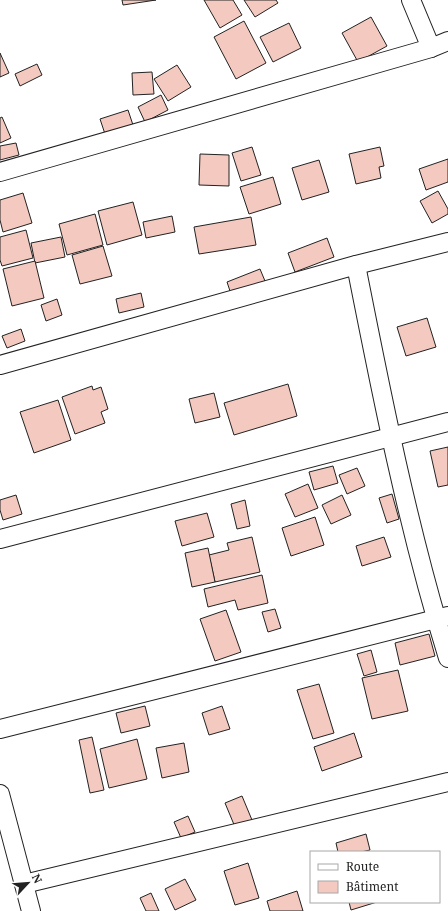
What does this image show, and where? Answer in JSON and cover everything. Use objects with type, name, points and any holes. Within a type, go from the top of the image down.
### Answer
[{"type":"street","points":[[411,0],[431,48]]},
{"type":"street","points":[[0,172],[431,48],[448,41]]},
{"type":"street","points":[[0,365],[356,265],[448,242]]},
{"type":"street","points":[[356,265],[390,438],[442,617],[448,658]]},
{"type":"street","points":[[0,539],[448,422]]},
{"type":"street","points":[[0,729],[442,617]]},
{"type":"street","points":[[24,884],[448,782]]},
{"type":"street","points":[[0,794],[31,911]]},
{"type":"building","points":[[122,0],[156,0],[123,5]]},
{"type":"building","points":[[204,0],[233,0],[242,15],[220,28]]},
{"type":"building","points":[[244,0],[276,0],[278,3],[255,17]]},
{"type":"building","points":[[371,17],[387,46],[358,62],[342,33]]},
{"type":"building","points":[[244,21],[266,63],[236,79],[214,37]]},
{"type":"building","points":[[289,23],[301,48],[273,62],[260,37]]},
{"type":"building","points":[[0,53],[9,73],[0,77]]},
{"type":"building","points":[[37,64],[42,75],[20,86],[15,74]]},
{"type":"building","points":[[177,65],[191,87],[168,101],[154,79]]},
{"type":"building","points":[[152,72],[154,94],[133,95],[132,73]]},
{"type":"building","points":[[161,95],[168,110],[145,122],[138,107]]},
{"type":"building","points":[[128,110],[135,131],[107,140],[100,119]]},
{"type":"building","points":[[2,117],[11,138],[0,143],[0,118]]},
{"type":"building","points":[[16,143],[19,155],[0,160],[0,146]]},
{"type":"building","points":[[252,147],[261,175],[241,181],[232,153]]},
{"type":"building","points":[[380,147],[384,166],[379,167],[381,178],[356,184],[349,154]]},
{"type":"building","points":[[200,154],[229,155],[229,186],[199,185]]},
{"type":"building","points":[[448,159],[448,182],[426,190],[419,169]]},
{"type":"building","points":[[319,160],[329,192],[302,200],[292,168]]},
{"type":"building","points":[[273,177],[281,204],[249,214],[240,187]]},
{"type":"building","points":[[438,191],[448,209],[448,214],[432,223],[420,201]]},
{"type":"building","points":[[23,193],[32,223],[3,232],[0,220],[0,200]]},
{"type":"building","points":[[133,202],[142,235],[107,245],[98,211]]},
{"type":"building","points":[[95,214],[103,245],[67,255],[59,224]]},
{"type":"building","points":[[172,216],[175,232],[146,238],[143,222]]},
{"type":"building","points":[[251,217],[256,245],[199,254],[194,227]]},
{"type":"building","points":[[26,230],[33,258],[2,266],[0,260],[0,237]]},
{"type":"building","points":[[61,237],[65,257],[35,263],[31,243]]},
{"type":"building","points":[[327,238],[334,257],[295,272],[288,253]]},
{"type":"building","points":[[103,246],[112,276],[80,284],[72,255]]},
{"type":"building","points":[[35,261],[44,298],[12,306],[3,269]]},
{"type":"building","points":[[260,269],[265,281],[231,294],[227,282]]},
{"type":"building","points":[[141,293],[144,307],[119,313],[116,299]]},
{"type":"building","points":[[57,299],[62,315],[46,321],[41,305]]},
{"type":"building","points":[[427,318],[436,347],[406,356],[397,327]]},
{"type":"building","points":[[21,329],[25,341],[7,348],[2,336]]},
{"type":"building","points":[[288,384],[297,416],[234,435],[224,403]]},
{"type":"building","points":[[92,386],[93,390],[101,387],[108,409],[101,412],[105,423],[75,434],[62,397]]},
{"type":"building","points":[[214,393],[220,417],[195,423],[189,399]]},
{"type":"building","points":[[58,400],[71,440],[34,453],[20,412]]},
{"type":"building","points":[[448,447],[448,485],[438,487],[430,451]]},
{"type":"building","points":[[333,466],[338,483],[314,490],[309,472]]},
{"type":"building","points":[[357,468],[365,486],[347,494],[339,475]]},
{"type":"building","points":[[308,484],[318,508],[295,517],[285,494]]},
{"type":"building","points":[[392,494],[399,519],[387,523],[379,498]]},
{"type":"building","points":[[16,495],[22,514],[3,520],[0,510],[0,500]]},
{"type":"building","points":[[342,495],[351,515],[331,524],[322,505]]},
{"type":"building","points":[[245,500],[250,526],[237,529],[231,504]]},
{"type":"building","points":[[207,513],[214,537],[182,546],[175,521]]},
{"type":"building","points":[[315,517],[324,545],[291,556],[282,528]]},
{"type":"building","points":[[252,537],[260,572],[215,582],[209,555],[229,550],[227,543]]},
{"type":"building","points":[[384,537],[391,557],[362,566],[356,546]]},
{"type":"building","points":[[208,548],[215,582],[192,587],[185,553]]},
{"type":"building","points":[[262,575],[268,603],[238,610],[235,600],[208,607],[204,589]]},
{"type":"building","points":[[275,609],[281,628],[268,632],[262,612]]},
{"type":"building","points":[[226,610],[241,652],[215,661],[200,619]]},
{"type":"building","points":[[429,634],[435,656],[400,665],[395,643]]},
{"type":"building","points":[[371,650],[377,672],[364,676],[357,654]]},
{"type":"building","points":[[398,670],[408,711],[372,719],[362,678]]},
{"type":"building","points":[[319,684],[334,733],[313,739],[297,690]]},
{"type":"building","points":[[145,706],[150,726],[121,733],[116,713]]},
{"type":"building","points":[[222,706],[230,729],[209,735],[202,713]]},
{"type":"building","points":[[354,733],[362,757],[322,771],[314,747]]},
{"type":"building","points":[[92,737],[104,790],[90,793],[79,740]]},
{"type":"building","points":[[137,739],[147,779],[109,788],[100,749]]},
{"type":"building","points":[[184,743],[189,772],[162,778],[156,748]]},
{"type":"building","points":[[242,796],[252,820],[235,827],[225,803]]},
{"type":"building","points":[[188,816],[195,832],[181,838],[174,822]]},
{"type":"building","points":[[366,834],[370,850],[338,851],[336,843]]},
{"type":"building","points":[[248,863],[259,898],[235,905],[224,871]]},
{"type":"building","points":[[185,879],[196,900],[175,910],[165,889]]},
{"type":"building","points":[[297,891],[303,911],[270,911],[267,901]]},
{"type":"building","points":[[151,893],[159,911],[146,911],[140,898]]},
{"type":"building","points":[[349,903],[374,903],[351,910]]}]
